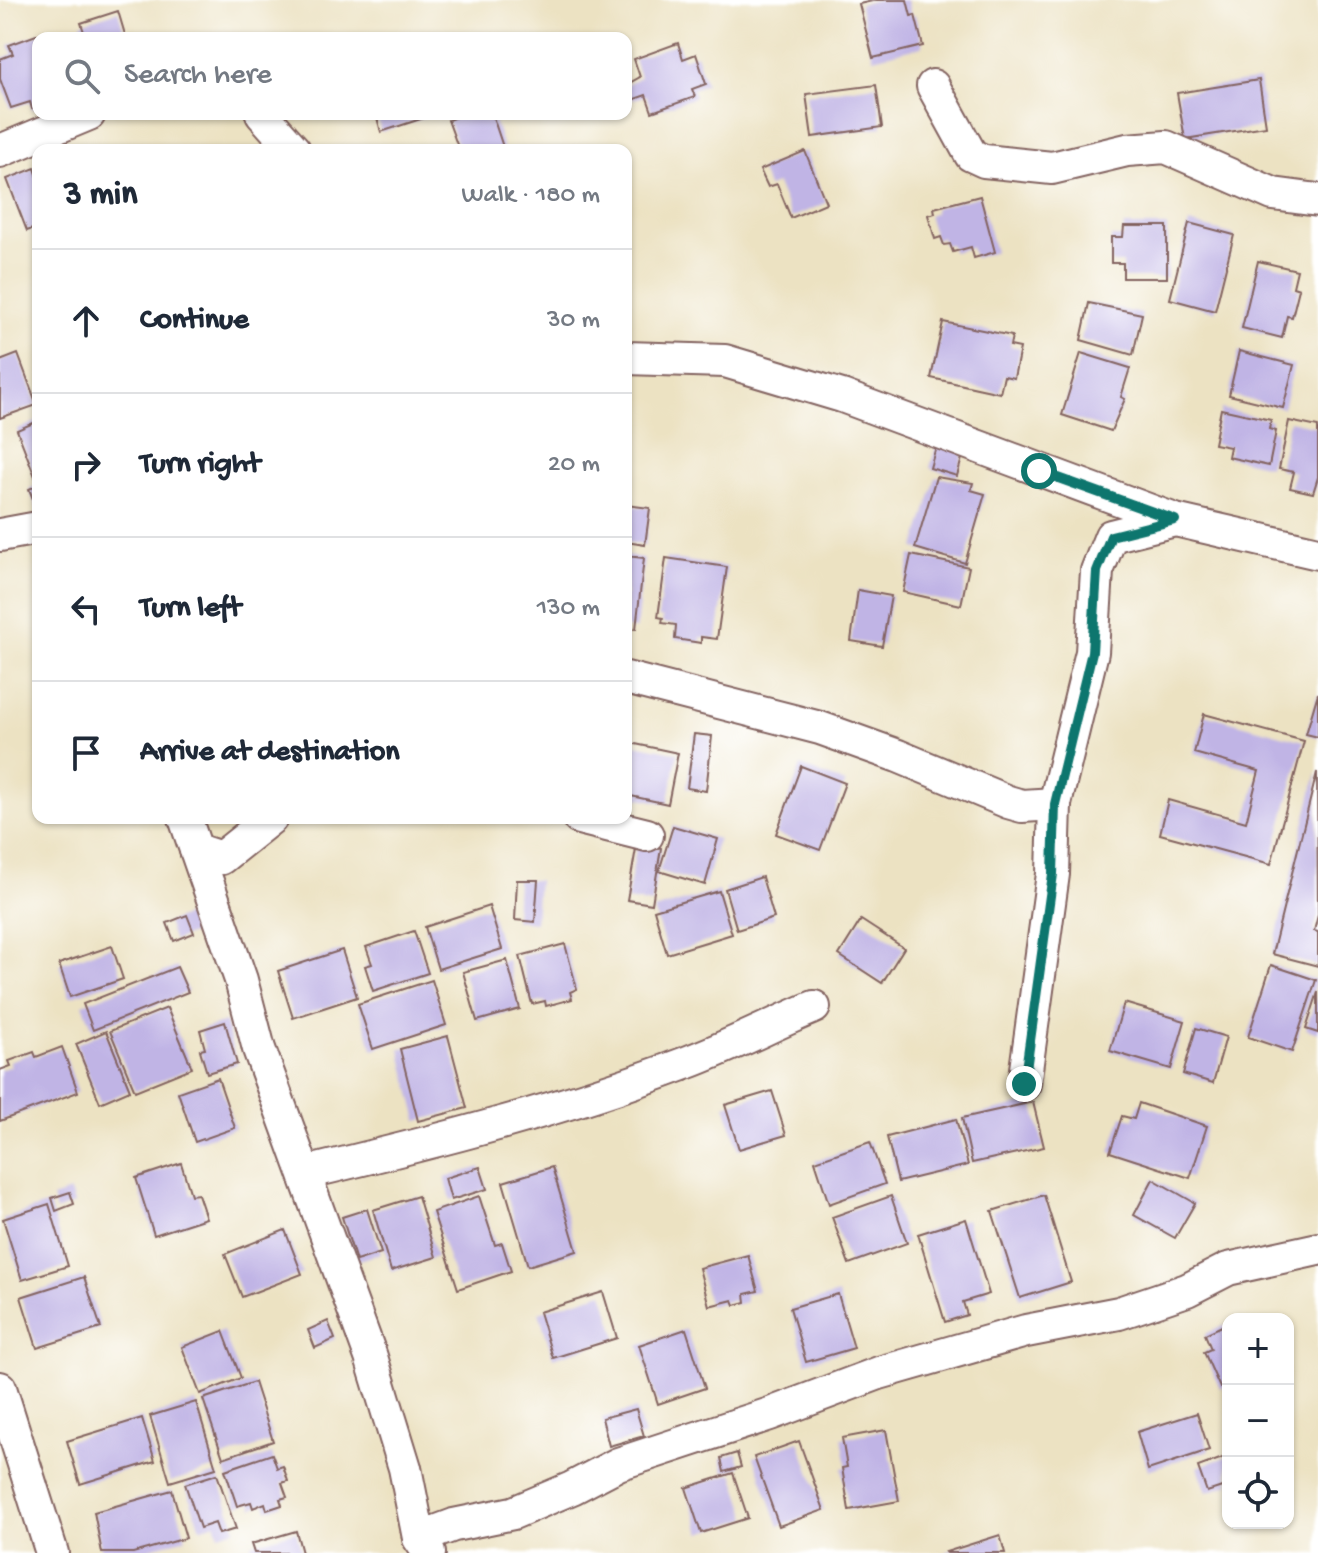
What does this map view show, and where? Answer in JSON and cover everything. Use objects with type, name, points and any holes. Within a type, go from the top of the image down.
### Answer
[{"type":"street","points":[[933,86],[971,155],[984,161],[1052,168],[1127,150],[1166,147],[1273,194],[1318,200]]},
{"type":"street","points":[[0,151],[75,120]]},
{"type":"street","points":[[267,120],[289,144]]},
{"type":"street","points":[[632,358],[725,361],[842,396],[1175,520],[1318,553]]},
{"type":"street","points":[[1024,1084],[1053,874],[1055,804],[1092,652],[1097,571],[1111,536],[1175,520]]},
{"type":"street","points":[[0,535],[32,529]]},
{"type":"street","points":[[632,680],[820,728],[898,756],[1008,802],[1022,806],[1055,804]]},
{"type":"street","points":[[187,824],[241,980],[259,1049],[371,1357],[405,1468],[424,1545],[454,1525],[513,1513],[618,1464],[770,1414],[879,1373],[1026,1331],[1119,1313],[1187,1290],[1228,1269],[1318,1249]]},
{"type":"street","points":[[196,850],[221,858],[264,824]]},
{"type":"street","points":[[603,824],[647,835]]},
{"type":"street","points":[[305,1173],[452,1138],[580,1100],[688,1062],[814,1007]]},
{"type":"street","points":[[0,1388],[52,1553]]},
{"type":"building","points":[[877,0],[907,0],[911,16],[915,15],[923,46],[873,58],[859,4]]},
{"type":"building","points":[[118,11],[124,32],[84,32],[81,23]]},
{"type":"building","points":[[32,37],[32,109],[30,102],[11,108],[0,79],[0,59],[13,54],[9,45]]},
{"type":"building","points":[[678,43],[683,59],[696,54],[706,84],[692,89],[695,97],[652,112],[646,95],[632,100],[632,82],[640,77],[634,59]]},
{"type":"building","points":[[1259,80],[1266,126],[1185,139],[1177,93]]},
{"type":"building","points":[[876,85],[882,127],[812,137],[806,94]]},
{"type":"building","points":[[378,120],[418,120],[381,132]]},
{"type":"building","points":[[448,120],[494,120],[502,144],[457,144]]},
{"type":"building","points":[[805,151],[826,203],[791,218],[777,184],[768,187],[760,170]]},
{"type":"building","points":[[32,169],[32,229],[27,231],[7,179]]},
{"type":"building","points":[[980,196],[995,252],[974,258],[971,247],[953,252],[950,244],[944,245],[941,237],[935,239],[928,215],[935,213],[934,208]]},
{"type":"building","points":[[1189,223],[1234,235],[1215,311],[1170,299]]},
{"type":"building","points":[[1124,226],[1167,226],[1167,278],[1123,278],[1123,263],[1111,263],[1111,237],[1123,237]]},
{"type":"building","points":[[1258,261],[1297,270],[1293,287],[1299,289],[1292,317],[1287,316],[1282,338],[1242,328]]},
{"type":"building","points":[[1089,303],[1142,314],[1133,355],[1081,340]]},
{"type":"building","points":[[943,322],[1012,336],[1010,346],[1020,348],[1014,378],[1004,376],[1000,393],[931,378]]},
{"type":"building","points":[[1239,351],[1294,365],[1283,408],[1229,395]]},
{"type":"building","points":[[1081,353],[1130,368],[1121,397],[1125,399],[1111,431],[1062,415]]},
{"type":"building","points":[[18,354],[32,392],[32,407],[0,418],[0,361]]},
{"type":"building","points":[[1221,409],[1271,420],[1269,429],[1276,431],[1269,466],[1228,457],[1230,447],[1214,444]]},
{"type":"building","points":[[1289,421],[1318,427],[1318,477],[1313,493],[1290,488],[1294,472],[1279,469]]},
{"type":"building","points":[[32,424],[32,469],[17,430]]},
{"type":"building","points":[[937,443],[964,451],[957,476],[930,468]]},
{"type":"building","points":[[936,477],[973,483],[971,490],[985,494],[965,563],[915,548]]},
{"type":"building","points":[[632,506],[650,508],[645,545],[632,543]]},
{"type":"building","points":[[911,555],[969,567],[961,605],[903,592]]},
{"type":"building","points":[[632,557],[644,558],[636,629],[632,629]]},
{"type":"building","points":[[666,558],[727,567],[717,639],[701,637],[701,643],[675,639],[676,625],[662,623],[663,618],[658,617]]},
{"type":"building","points":[[858,590],[891,596],[882,646],[851,641]]},
{"type":"building","points":[[1318,693],[1318,737],[1306,734]]},
{"type":"building","points":[[1204,714],[1304,741],[1271,864],[1160,834],[1168,800],[1246,822],[1259,771],[1194,753]]},
{"type":"building","points":[[694,734],[712,736],[706,791],[687,788]]},
{"type":"building","points":[[632,743],[678,753],[668,804],[632,796]]},
{"type":"building","points":[[801,766],[845,783],[820,850],[776,834]]},
{"type":"building","points":[[1317,772],[1318,915],[1314,931],[1318,932],[1318,966],[1272,954]]},
{"type":"building","points":[[673,826],[718,839],[705,885],[659,871]]},
{"type":"building","points":[[637,843],[661,848],[652,904],[627,900]]},
{"type":"building","points":[[762,877],[774,918],[737,930],[725,889]]},
{"type":"building","points":[[517,880],[538,880],[535,922],[515,920]]},
{"type":"building","points":[[719,891],[732,934],[667,954],[654,910]]},
{"type":"building","points":[[489,906],[502,949],[438,969],[425,927]]},
{"type":"building","points":[[187,915],[194,933],[174,941],[167,923]]},
{"type":"building","points":[[861,920],[904,948],[882,983],[839,955]]},
{"type":"building","points":[[414,931],[428,973],[373,991],[365,966],[372,964],[366,947]]},
{"type":"building","points":[[565,944],[577,989],[570,992],[572,999],[546,1006],[545,1001],[532,1004],[520,956]]},
{"type":"building","points":[[112,946],[123,979],[70,997],[59,964]]},
{"type":"building","points":[[342,950],[357,997],[293,1018],[278,971]]},
{"type":"building","points":[[507,960],[520,1009],[477,1021],[463,972]]},
{"type":"building","points":[[1271,965],[1316,980],[1292,1052],[1248,1037]]},
{"type":"building","points":[[177,967],[188,992],[93,1030],[83,1004]]},
{"type":"building","points":[[432,980],[446,1025],[373,1049],[358,1004]]},
{"type":"building","points":[[1318,992],[1318,1033],[1306,1029]]},
{"type":"building","points":[[1124,1003],[1185,1021],[1171,1069],[1110,1051]]},
{"type":"building","points":[[167,1008],[192,1068],[135,1091],[110,1031]]},
{"type":"building","points":[[225,1022],[237,1064],[207,1073],[200,1050],[205,1049],[200,1030]]},
{"type":"building","points":[[1196,1028],[1226,1037],[1213,1083],[1183,1074]]},
{"type":"building","points":[[106,1031],[130,1090],[100,1103],[76,1044]]},
{"type":"building","points":[[448,1036],[467,1108],[418,1121],[400,1049]]},
{"type":"building","points":[[62,1047],[78,1092],[0,1121],[0,1070],[11,1066],[9,1061],[34,1052],[36,1057]]},
{"type":"building","points":[[218,1078],[235,1128],[195,1142],[178,1092]]},
{"type":"building","points":[[772,1091],[786,1135],[739,1149],[725,1105]]},
{"type":"building","points":[[1033,1102],[1044,1147],[972,1163],[962,1118]]},
{"type":"building","points":[[1139,1103],[1207,1126],[1190,1178],[1110,1152],[1122,1116],[1134,1119]]},
{"type":"building","points":[[956,1119],[968,1165],[898,1182],[887,1137]]},
{"type":"building","points":[[870,1142],[885,1184],[829,1204],[815,1161]]},
{"type":"building","points":[[181,1163],[191,1195],[198,1194],[206,1218],[154,1235],[136,1178]]},
{"type":"building","points":[[480,1167],[487,1189],[451,1200],[445,1178]]},
{"type":"building","points":[[552,1167],[577,1251],[528,1266],[503,1182]]},
{"type":"building","points":[[1153,1179],[1195,1203],[1175,1238],[1134,1215]]},
{"type":"building","points":[[70,1192],[74,1204],[56,1211],[52,1198]]},
{"type":"building","points":[[1044,1195],[1071,1282],[1020,1298],[992,1211]]},
{"type":"building","points":[[418,1196],[436,1257],[391,1271],[373,1210]]},
{"type":"building","points":[[479,1196],[495,1245],[502,1243],[511,1271],[458,1289],[433,1212]]},
{"type":"building","points":[[891,1196],[907,1243],[849,1264],[832,1217]]},
{"type":"building","points":[[49,1204],[68,1266],[22,1280],[3,1219]]},
{"type":"building","points":[[367,1209],[381,1253],[356,1261],[342,1217]]},
{"type":"building","points":[[966,1219],[989,1294],[963,1302],[967,1315],[945,1322],[918,1234]]},
{"type":"building","points":[[285,1230],[302,1274],[242,1297],[225,1254]]},
{"type":"building","points":[[748,1255],[758,1291],[745,1294],[746,1302],[735,1305],[733,1300],[709,1306],[699,1268]]},
{"type":"building","points":[[84,1277],[101,1328],[37,1348],[21,1297]]},
{"type":"building","points":[[603,1292],[617,1338],[553,1358],[539,1312]]},
{"type":"building","points":[[838,1294],[854,1348],[806,1362],[790,1308]]},
{"type":"building","points":[[328,1321],[335,1339],[315,1348],[308,1330]]},
{"type":"building","points":[[1222,1326],[1220,1388],[1204,1352],[1211,1349],[1205,1334]]},
{"type":"building","points":[[686,1329],[705,1388],[658,1404],[639,1345]]},
{"type":"building","points":[[223,1331],[241,1378],[200,1394],[182,1347]]},
{"type":"building","points":[[254,1382],[273,1441],[223,1458],[203,1399]]},
{"type":"building","points":[[196,1402],[216,1468],[170,1482],[150,1416]]},
{"type":"building","points":[[636,1409],[644,1436],[609,1446],[602,1418]]},
{"type":"building","points":[[1197,1413],[1209,1450],[1148,1470],[1137,1432]]},
{"type":"building","points":[[142,1418],[155,1461],[80,1484],[67,1441]]},
{"type":"building","points":[[886,1430],[899,1501],[849,1510],[842,1468],[847,1467],[842,1438]]},
{"type":"building","points":[[799,1441],[824,1510],[779,1526],[754,1457]]},
{"type":"building","points":[[737,1453],[741,1467],[724,1472],[721,1458]]},
{"type":"building","points":[[272,1454],[277,1468],[283,1466],[288,1481],[282,1483],[287,1497],[280,1499],[282,1505],[267,1510],[265,1503],[253,1508],[251,1502],[237,1506],[225,1470]]},
{"type":"building","points":[[1222,1458],[1222,1487],[1207,1492],[1198,1467]]},
{"type":"building","points":[[733,1473],[748,1518],[701,1533],[686,1488]]},
{"type":"building","points":[[217,1474],[236,1529],[219,1534],[215,1523],[200,1528],[185,1484]]},
{"type":"building","points":[[172,1490],[186,1538],[133,1553],[102,1553],[94,1512]]},
{"type":"building","points":[[296,1531],[302,1553],[254,1553],[251,1544]]},
{"type":"building","points":[[1000,1535],[1005,1553],[946,1552]]},
{"type":"route","points":[[1024,1084],[1053,874],[1055,804],[1092,652],[1097,571],[1111,536],[1175,520],[1039,471]]}]
